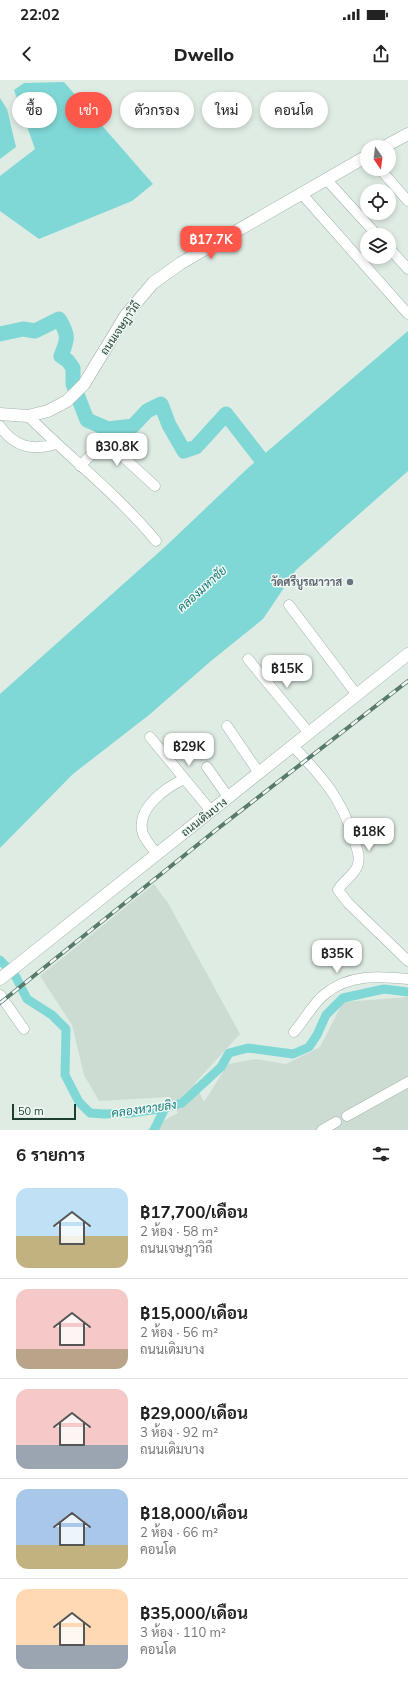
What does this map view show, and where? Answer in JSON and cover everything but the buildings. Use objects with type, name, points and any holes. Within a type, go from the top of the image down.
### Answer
[{"type":"street","points":[[396,140],[408,134]]},
{"type":"street","name":"ถนนเจษฎาวิถี","points":[[0,414],[28,416],[48,411],[67,401],[80,388],[126,316],[152,283],[181,263],[274,211],[301,193],[360,160]]},
{"type":"street","points":[[386,176],[408,202]]},
{"type":"street","points":[[326,179],[371,228]]},
{"type":"street","points":[[301,193],[408,314]]},
{"type":"street","points":[[396,256],[408,269]]},
{"type":"street","points":[[28,416],[56,444],[126,508],[156,541]]},
{"type":"street","points":[[0,426],[10,438],[31,448],[43,448],[56,444]]},
{"type":"street","points":[[80,466],[105,443],[110,445],[155,486]]},
{"type":"street","points":[[290,605],[357,695]]},
{"type":"street","name":"ถนนเดิมบาง","points":[[2,978],[408,654]]},
{"type":"street","points":[[248,659],[309,733]]},
{"type":"street","points":[[227,726],[259,773]]},
{"type":"street","points":[[150,737],[210,811]]},
{"type":"street","points":[[293,746],[319,774],[333,793],[350,825],[359,856],[357,866],[352,874],[341,884],[338,890],[348,903],[408,961]]},
{"type":"street","points":[[207,767],[228,797]]},
{"type":"street","points":[[157,854],[143,834],[141,825],[145,813],[151,802],[172,785],[184,779]]},
{"type":"street","points":[[294,1032],[324,994],[340,984],[357,978],[377,977],[408,979]]},
{"type":"street","points":[[0,995],[24,1029]]},
{"type":"street","points":[[346,1116],[408,1082]]},
{"type":"street","points":[[322,1130],[336,1122]]},
{"type":"shaded area","points":[[154,884],[168,903],[240,1034],[195,1083],[204,1102],[228,1064],[256,1059],[286,1064],[320,1047],[343,1002],[408,997],[408,1130],[146,1130],[178,1113],[169,1097],[99,1101],[84,1075],[72,1025],[40,976]]},
{"type":"water","points":[[64,82],[73,92],[65,92],[65,128],[104,128],[153,184],[132,201],[39,239],[0,211],[0,176],[35,149],[28,128],[57,128],[57,92],[15,92],[14,90],[24,83]]},
{"type":"water","points":[[0,98],[7,109],[16,147],[0,159]]},
{"type":"water","name":"คลองมหาชัย","points":[[408,331],[408,471],[296,570],[263,619],[211,661],[149,715],[73,774],[0,848],[0,694],[167,545],[249,467]]},
{"type":"waterway","points":[[0,334],[23,329],[35,331],[59,319],[66,333],[66,341],[61,356],[68,361],[73,368],[73,384],[87,420],[108,429],[133,426],[147,411],[161,404],[169,425],[184,451],[196,447],[226,414],[272,473]]},
{"type":"waterway","name":"คลองหวายลิง","points":[[0,960],[16,977],[27,999],[52,1015],[66,1029],[65,1075],[79,1102],[90,1113],[131,1113],[165,1108],[182,1103],[221,1067],[229,1053],[248,1048],[293,1054],[309,1047],[317,1035],[326,1015],[343,998],[384,989],[408,992]]},
{"type":"waterway","points":[[154,1130],[165,1108]]},
{"type":"railway","points":[[0,1003],[216,830],[408,681]]},
{"type":"place","name":"วัดศรีบูรณาวาส","points":[[350,582]]}]
